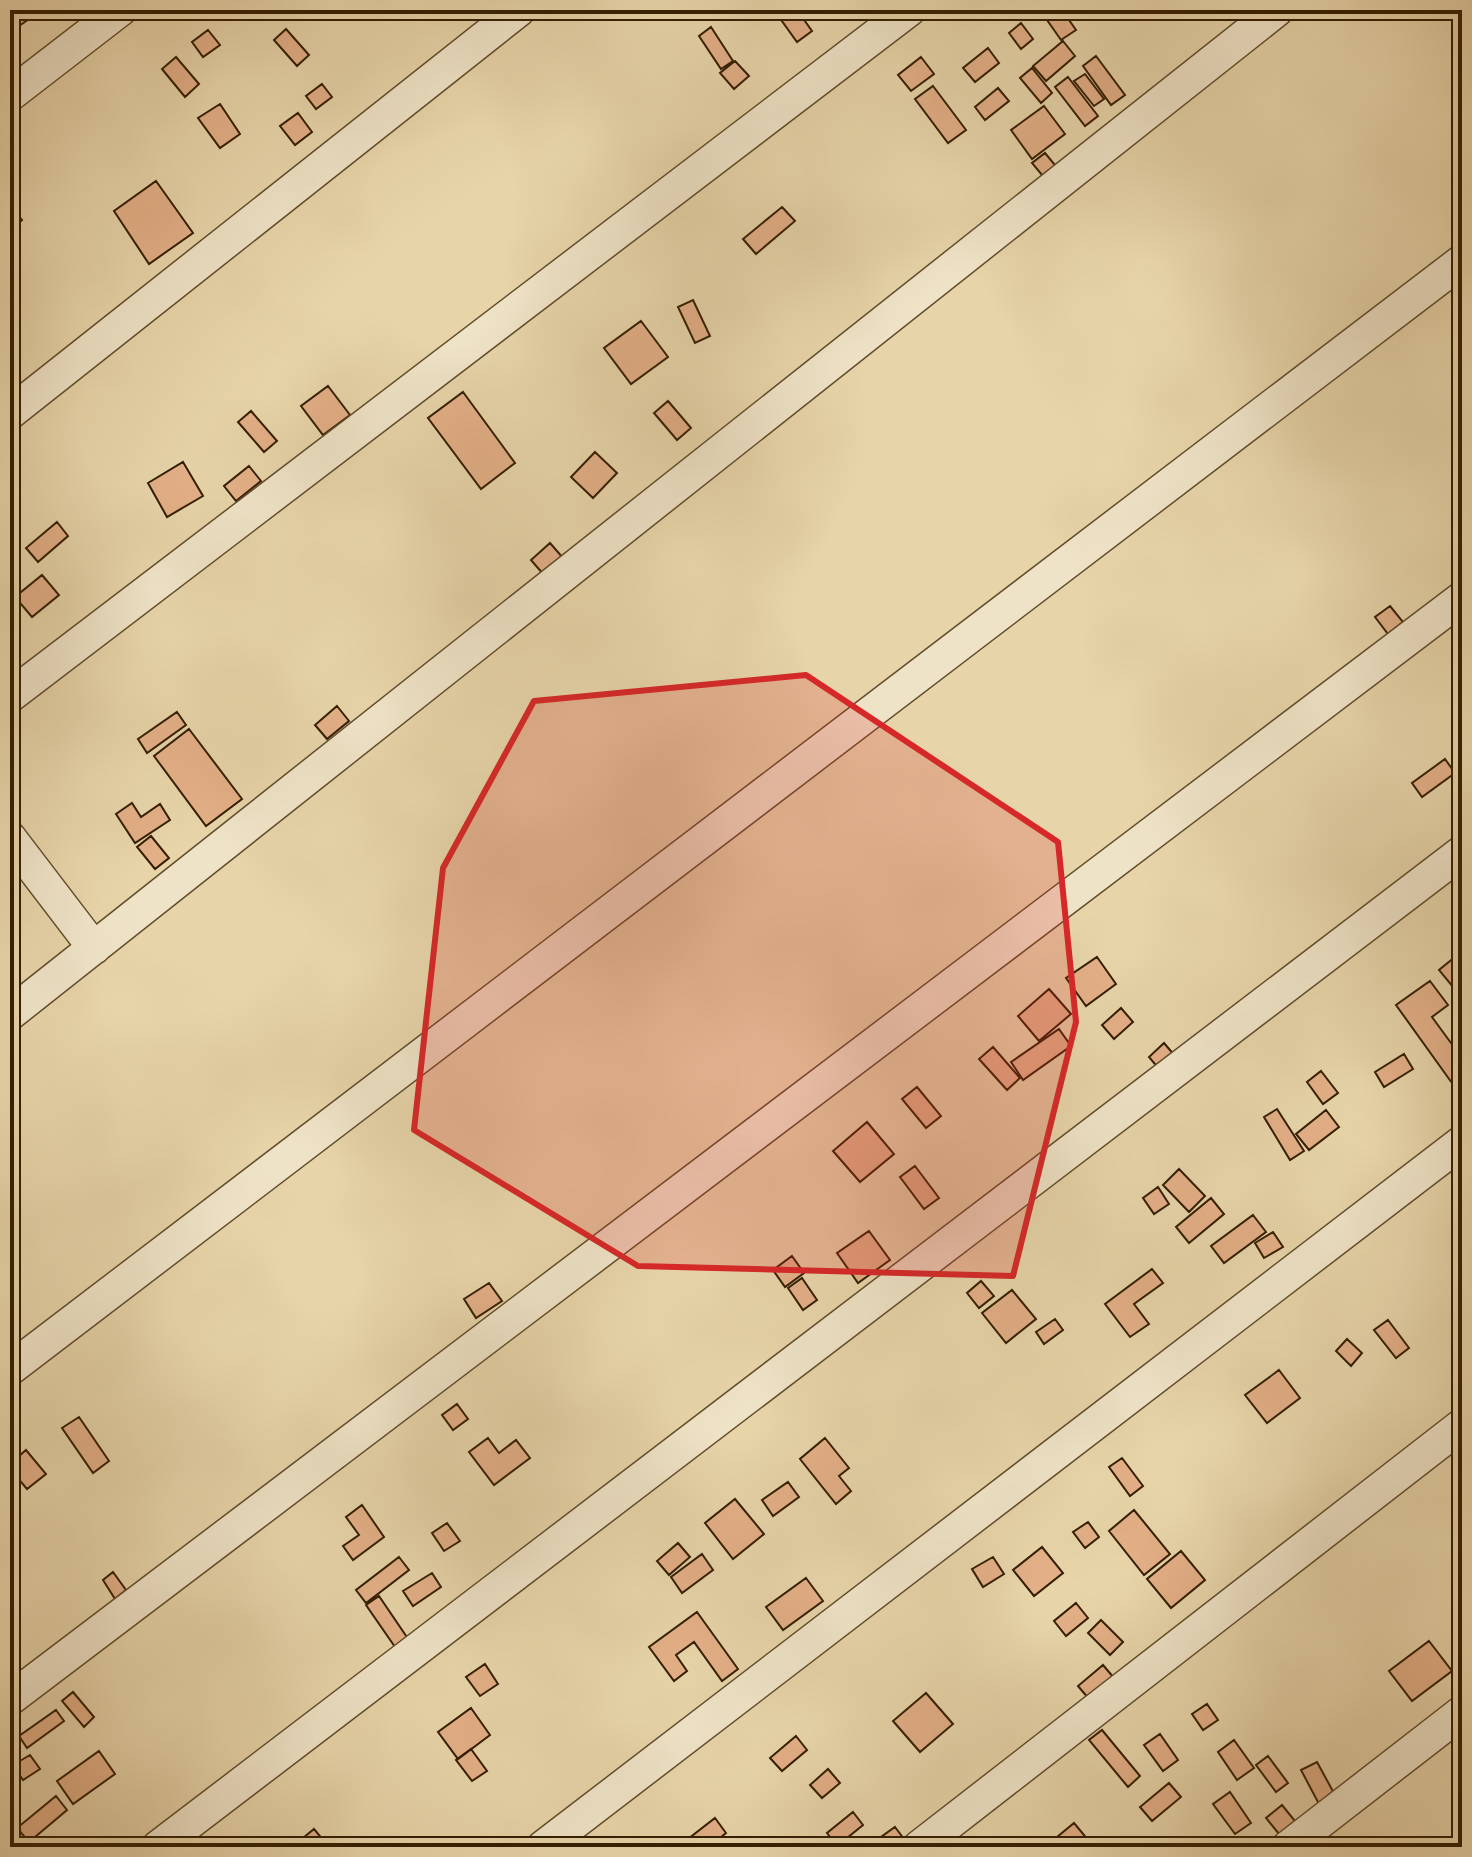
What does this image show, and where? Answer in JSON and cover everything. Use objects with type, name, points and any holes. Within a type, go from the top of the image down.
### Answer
[{"type":"street","points":[[10,95],[120,10]]},
{"type":"street","points":[[10,413],[519,10]]},
{"type":"street","points":[[10,1014],[1277,10]]},
{"type":"street","points":[[10,696],[902,12]]},
{"type":"street","points":[[10,1369],[1462,261]]},
{"type":"street","points":[[10,1699],[1462,598]]},
{"type":"street","points":[[10,838],[94,948]]},
{"type":"street","points":[[158,1847],[1462,852]]},
{"type":"street","points":[[543,1847],[1462,1142]]},
{"type":"street","points":[[919,1847],[1462,1425]]},
{"type":"street","points":[[1288,1847],[1462,1712]]},
{"type":"highlighted area","points":[[806,675],[1058,842],[1076,1022],[1013,1276],[638,1266],[414,1130],[443,868],[534,701]]},
{"type":"building","points":[[10,10],[38,10],[39,12],[19,26]]},
{"type":"building","points":[[774,10],[797,10],[812,31],[797,42]]},
{"type":"building","points":[[1040,10],[1062,10],[1076,30],[1061,40]]},
{"type":"building","points":[[1021,23],[1033,39],[1021,49],[1009,33]]},
{"type":"building","points":[[711,27],[733,61],[721,69],[699,36]]},
{"type":"building","points":[[286,29],[309,55],[297,66],[274,40]]},
{"type":"building","points":[[208,30],[220,45],[203,57],[192,42]]},
{"type":"building","points":[[1063,41],[1075,56],[1046,81],[1033,66]]},
{"type":"building","points":[[988,48],[999,63],[975,82],[963,68]]},
{"type":"building","points":[[1096,56],[1125,95],[1111,105],[1083,66]]},
{"type":"building","points":[[176,57],[199,84],[185,97],[162,69]]},
{"type":"building","points":[[921,57],[934,74],[911,91],[898,75]]},
{"type":"building","points":[[735,61],[749,76],[734,89],[720,73]]},
{"type":"building","points":[[1032,68],[1052,93],[1041,103],[1020,78]]},
{"type":"building","points":[[1085,74],[1104,99],[1094,106],[1074,81]]},
{"type":"building","points":[[1068,77],[1098,116],[1085,126],[1055,87]]},
{"type":"building","points":[[322,84],[332,97],[316,109],[306,96]]},
{"type":"building","points":[[933,86],[966,130],[948,143],[915,99]]},
{"type":"building","points":[[998,88],[1009,101],[985,120],[975,107]]},
{"type":"building","points":[[220,104],[240,134],[220,148],[198,118]]},
{"type":"building","points":[[1044,106],[1065,134],[1032,159],[1011,130]]},
{"type":"building","points":[[298,113],[312,132],[295,145],[280,126]]},
{"type":"building","points":[[1045,153],[1060,171],[1047,181],[1032,163]]},
{"type":"building","points":[[156,181],[193,233],[149,264],[114,211]]},
{"type":"building","points":[[10,204],[22,220],[10,230]]},
{"type":"building","points":[[782,207],[795,221],[756,254],[743,239]]},
{"type":"building","points":[[693,300],[710,336],[695,343],[678,307]]},
{"type":"building","points":[[641,321],[668,357],[631,384],[604,348]]},
{"type":"building","points":[[328,386],[350,415],[323,435],[301,406]]},
{"type":"building","points":[[463,392],[515,463],[481,489],[428,418]]},
{"type":"building","points":[[668,401],[691,428],[677,440],[654,413]]},
{"type":"building","points":[[251,411],[277,441],[264,452],[238,422]]},
{"type":"building","points":[[595,452],[617,473],[593,498],[571,477]]},
{"type":"building","points":[[183,462],[203,496],[167,517],[148,483]]},
{"type":"building","points":[[249,466],[261,481],[236,501],[224,486]]},
{"type":"building","points":[[57,522],[68,536],[38,562],[26,548]]},
{"type":"building","points":[[550,543],[563,558],[544,575],[531,560]]},
{"type":"building","points":[[42,575],[59,595],[32,617],[15,597]]},
{"type":"building","points":[[1390,606],[1403,622],[1388,634],[1375,617]]},
{"type":"building","points":[[337,706],[349,721],[327,739],[315,725]]},
{"type":"building","points":[[177,712],[186,725],[147,753],[138,739]]},
{"type":"building","points":[[189,729],[242,799],[206,826],[154,756]]},
{"type":"building","points":[[1445,759],[1455,773],[1422,797],[1412,783]]},
{"type":"building","points":[[132,803],[141,817],[160,804],[170,820],[135,843],[116,814]]},
{"type":"building","points":[[151,836],[169,858],[155,869],[137,847]]},
{"type":"building","points":[[1097,957],[1116,984],[1086,1006],[1066,978]]},
{"type":"building","points":[[1455,957],[1462,965],[1462,998],[1439,970]]},
{"type":"building","points":[[1430,981],[1448,1005],[1432,1017],[1462,1058],[1462,1097],[1396,1005]]},
{"type":"building","points":[[1049,989],[1071,1014],[1039,1041],[1018,1016]]},
{"type":"building","points":[[1121,1008],[1133,1022],[1114,1039],[1102,1025]]},
{"type":"building","points":[[1059,1029],[1071,1046],[1023,1080],[1011,1062]]},
{"type":"building","points":[[1164,1043],[1175,1056],[1160,1070],[1149,1057]]},
{"type":"building","points":[[993,1047],[1020,1078],[1007,1090],[979,1059]]},
{"type":"building","points":[[1404,1054],[1413,1069],[1384,1087],[1375,1072]]},
{"type":"building","points":[[1321,1071],[1338,1093],[1323,1104],[1307,1082]]},
{"type":"building","points":[[917,1087],[941,1116],[926,1128],[902,1099]]},
{"type":"building","points":[[1277,1109],[1304,1151],[1290,1160],[1264,1117]]},
{"type":"building","points":[[1326,1110],[1339,1127],[1309,1150],[1296,1134]]},
{"type":"building","points":[[867,1122],[894,1154],[860,1182],[833,1151]]},
{"type":"building","points":[[915,1166],[939,1198],[924,1209],[900,1177]]},
{"type":"building","points":[[1179,1169],[1205,1196],[1189,1212],[1163,1185]]},
{"type":"building","points":[[1158,1187],[1169,1204],[1154,1214],[1143,1198]]},
{"type":"building","points":[[1211,1198],[1224,1214],[1189,1243],[1176,1227]]},
{"type":"building","points":[[1253,1215],[1266,1232],[1224,1263],[1211,1246]]},
{"type":"building","points":[[869,1231],[890,1260],[858,1283],[837,1253]]},
{"type":"building","points":[[1273,1232],[1283,1247],[1264,1258],[1255,1243]]},
{"type":"building","points":[[792,1256],[804,1273],[785,1287],[773,1270]]},
{"type":"building","points":[[1152,1269],[1163,1283],[1134,1304],[1149,1324],[1130,1337],[1105,1304]]},
{"type":"building","points":[[802,1278],[817,1300],[803,1310],[788,1288]]},
{"type":"building","points":[[981,1281],[994,1296],[979,1308],[967,1293]]},
{"type":"building","points":[[489,1283],[502,1301],[476,1318],[464,1299]]},
{"type":"building","points":[[1012,1290],[1036,1319],[1006,1343],[982,1313]]},
{"type":"building","points":[[1055,1319],[1063,1330],[1044,1344],[1036,1332]]},
{"type":"building","points":[[1388,1320],[1409,1348],[1396,1358],[1374,1330]]},
{"type":"building","points":[[1347,1339],[1362,1353],[1351,1366],[1336,1351]]},
{"type":"building","points":[[1279,1370],[1300,1398],[1267,1423],[1245,1395]]},
{"type":"building","points":[[457,1404],[468,1419],[453,1430],[442,1415]]},
{"type":"building","points":[[79,1417],[109,1461],[93,1473],[62,1428]]},
{"type":"building","points":[[488,1438],[499,1453],[516,1440],[530,1458],[494,1485],[469,1452]]},
{"type":"building","points":[[825,1438],[849,1468],[839,1476],[851,1491],[836,1504],[800,1459]]},
{"type":"building","points":[[26,1450],[46,1474],[27,1489],[10,1469],[10,1464]]},
{"type":"building","points":[[1122,1458],[1143,1486],[1130,1496],[1109,1467]]},
{"type":"building","points":[[788,1482],[799,1497],[773,1516],[762,1500]]},
{"type":"building","points":[[735,1499],[764,1534],[733,1559],[705,1523]]},
{"type":"building","points":[[362,1505],[384,1537],[353,1560],[343,1546],[359,1535],[346,1517]]},
{"type":"building","points":[[1134,1510],[1170,1554],[1144,1575],[1109,1531]]},
{"type":"building","points":[[1088,1522],[1099,1537],[1085,1548],[1073,1532]]},
{"type":"building","points":[[447,1523],[460,1541],[444,1551],[432,1533]]},
{"type":"building","points":[[678,1543],[690,1557],[669,1575],[657,1561]]},
{"type":"building","points":[[1042,1547],[1063,1573],[1034,1596],[1013,1570]]},
{"type":"building","points":[[1181,1551],[1205,1580],[1171,1608],[1147,1579]]},
{"type":"building","points":[[702,1554],[713,1570],[682,1593],[671,1577]]},
{"type":"building","points":[[399,1557],[409,1570],[366,1603],[356,1590]]},
{"type":"building","points":[[993,1557],[1004,1574],[983,1587],[972,1569]]},
{"type":"building","points":[[113,1572],[126,1590],[115,1599],[103,1580]]},
{"type":"building","points":[[432,1573],[441,1587],[413,1606],[403,1591]]},
{"type":"building","points":[[806,1578],[823,1601],[783,1630],[766,1607]]},
{"type":"building","points":[[379,1596],[417,1652],[404,1660],[366,1605]]},
{"type":"building","points":[[1076,1603],[1088,1618],[1066,1636],[1054,1621]]},
{"type":"building","points":[[697,1612],[738,1669],[722,1681],[694,1642],[676,1655],[687,1671],[674,1681],[649,1647]]},
{"type":"building","points":[[1101,1620],[1123,1642],[1110,1655],[1088,1633]]},
{"type":"building","points":[[1429,1641],[1452,1671],[1412,1701],[1389,1671]]},
{"type":"building","points":[[485,1664],[498,1684],[480,1696],[466,1677]]},
{"type":"building","points":[[1103,1665],[1114,1678],[1089,1699],[1078,1686]]},
{"type":"building","points":[[73,1692],[94,1717],[84,1727],[62,1701]]},
{"type":"building","points":[[926,1693],[953,1724],[920,1752],[893,1721]]},
{"type":"building","points":[[1207,1704],[1218,1720],[1203,1730],[1192,1714]]},
{"type":"building","points":[[471,1708],[490,1735],[458,1759],[438,1732]]},
{"type":"building","points":[[56,1710],[64,1721],[27,1748],[19,1736]]},
{"type":"building","points":[[1102,1730],[1140,1776],[1128,1787],[1089,1740]]},
{"type":"building","points":[[1160,1734],[1178,1760],[1163,1771],[1144,1745]]},
{"type":"building","points":[[796,1736],[807,1750],[782,1771],[770,1758]]},
{"type":"building","points":[[1234,1740],[1254,1768],[1237,1780],[1218,1752]]},
{"type":"building","points":[[471,1749],[487,1771],[472,1781],[456,1760]]},
{"type":"building","points":[[99,1751],[115,1774],[73,1804],[57,1781]]},
{"type":"building","points":[[30,1755],[40,1769],[23,1780],[13,1765]]},
{"type":"building","points":[[1268,1756],[1288,1783],[1276,1792],[1256,1765]]},
{"type":"building","points":[[1317,1762],[1335,1795],[1319,1804],[1301,1770]]},
{"type":"building","points":[[828,1769],[840,1783],[822,1798],[810,1785]]},
{"type":"building","points":[[1169,1783],[1181,1797],[1152,1821],[1140,1807]]},
{"type":"building","points":[[1230,1792],[1251,1823],[1235,1834],[1213,1804]]},
{"type":"building","points":[[56,1796],[67,1810],[29,1842],[17,1828]]},
{"type":"building","points":[[1282,1805],[1295,1821],[1279,1834],[1266,1818]]},
{"type":"building","points":[[853,1812],[863,1825],[837,1846],[827,1833]]},
{"type":"building","points":[[715,1818],[726,1833],[709,1847],[694,1847],[688,1839]]},
{"type":"building","points":[[1074,1823],[1094,1847],[1045,1847]]},
{"type":"building","points":[[895,1827],[907,1843],[901,1847],[867,1847]]},
{"type":"building","points":[[314,1829],[329,1847],[292,1847]]}]
